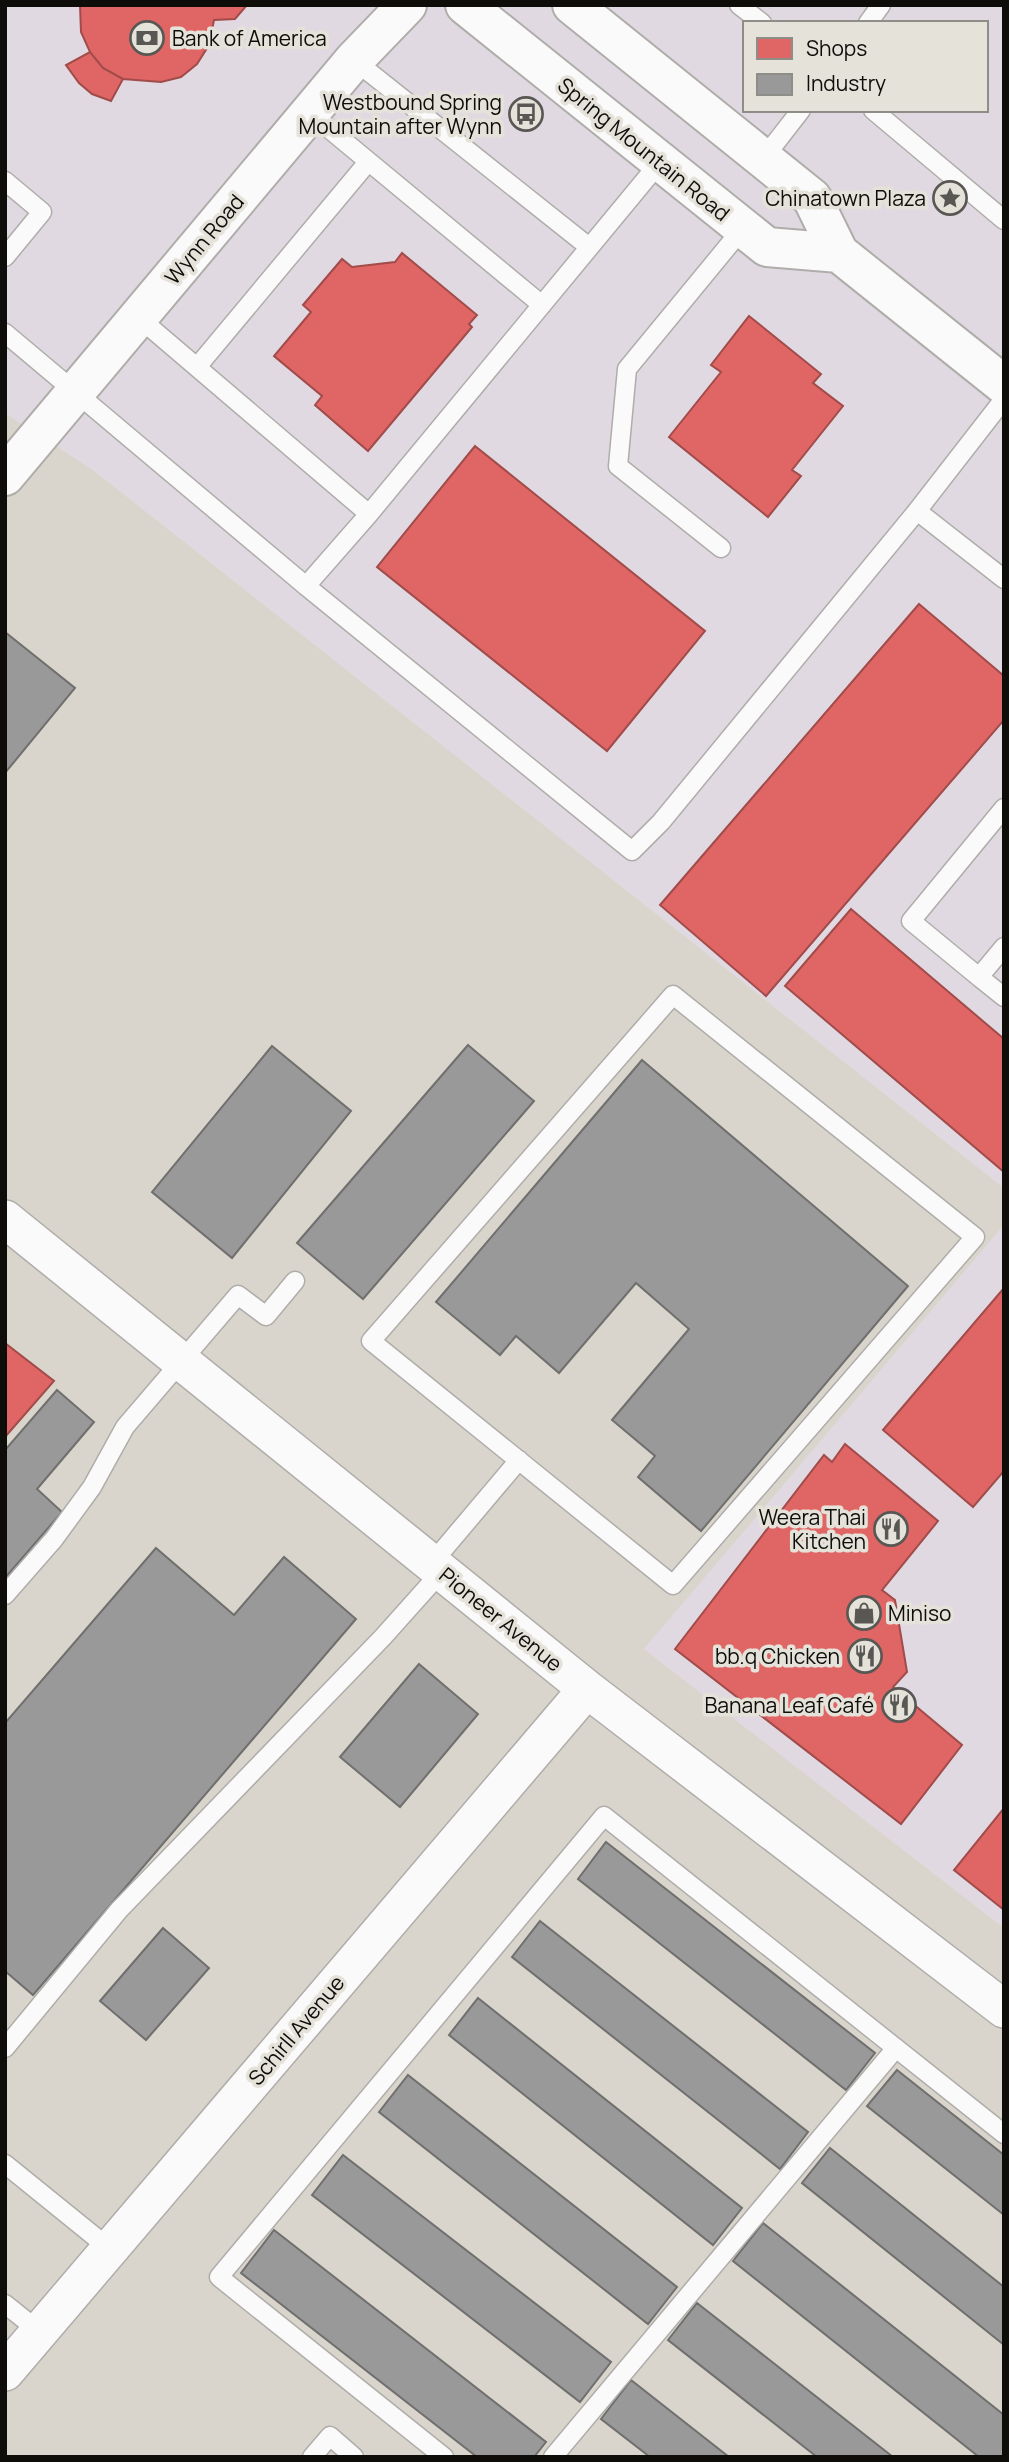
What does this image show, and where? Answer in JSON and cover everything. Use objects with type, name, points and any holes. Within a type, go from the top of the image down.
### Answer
[{"type":"main road","name":"Wynn Road","points":[[5,476],[354,60],[407,5]]},
{"type":"main road","name":"Spring Mountain Road","points":[[465,5],[767,247],[838,253]]},
{"type":"main road","points":[[572,5],[812,198],[838,253],[1004,385]]},
{"type":"street","name":"Pioneer Avenue","points":[[5,1219],[587,1689],[1004,2009]]},
{"type":"street","name":"Schirll Avenue","points":[[5,2372],[587,1689]]},
{"type":"lane","points":[[739,5],[759,21]]},
{"type":"lane","points":[[869,21],[881,5]]},
{"type":"lane","points":[[354,60],[589,247]]},
{"type":"lane","points":[[763,159],[799,112]]},
{"type":"lane","points":[[875,112],[1004,220]]},
{"type":"lane","points":[[310,113],[542,305]]},
{"type":"lane","points":[[197,367],[368,162]]},
{"type":"lane","points":[[306,586],[369,514],[660,162]]},
{"type":"lane","points":[[5,181],[42,212],[5,257]]},
{"type":"lane","points":[[721,548],[618,466],[627,369],[743,228]]},
{"type":"lane","points":[[138,317],[369,514]]},
{"type":"lane","points":[[5,332],[77,390],[306,586],[632,851],[661,821],[917,511],[1004,399]]},
{"type":"lane","points":[[917,511],[1004,579]]},
{"type":"lane","points":[[1004,808],[911,921],[1004,997]]},
{"type":"lane","points":[[979,976],[1004,947]]},
{"type":"lane","points":[[673,995],[975,1237],[673,1585],[519,1460],[371,1341],[673,995]]},
{"type":"lane","points":[[5,1595],[54,1539],[92,1487],[125,1427],[238,1295],[265,1316],[295,1281]]},
{"type":"lane","points":[[5,2048],[119,1910],[383,1637],[519,1460]]},
{"type":"lane","points":[[444,2457],[219,2277],[604,1816],[1004,2134]]},
{"type":"lane","points":[[554,2457],[896,2049]]},
{"type":"lane","points":[[5,2164],[110,2249]]},
{"type":"lane","points":[[5,2304],[40,2332]]},
{"type":"lane","points":[[312,2457],[330,2436],[354,2457]]},
{"type":"shaded area","points":[[5,5],[1004,5],[1004,1188],[93,470],[5,413]]},
{"type":"shaded area","points":[[5,413],[93,470],[1004,1188],[1004,1225],[644,1649],[1004,1928],[1004,2457],[5,2457]]},
{"type":"shaded area","points":[[1004,1225],[1004,1928],[643,1649]]},
{"type":"building: Shops","name":"Bank of America","points":[[80,5],[247,5],[235,19],[214,20],[209,45],[197,64],[181,77],[161,82],[123,79],[103,68],[90,52],[81,32]]},
{"type":"building: Shops","points":[[90,52],[103,68],[123,79],[111,101],[92,94],[79,83],[66,65]]},
{"type":"building: Shops","points":[[402,253],[477,315],[469,324],[472,327],[368,451],[315,405],[322,396],[274,356],[311,312],[303,305],[342,259],[352,267],[395,262]]},
{"type":"building: Shops","points":[[749,316],[821,374],[813,383],[843,406],[792,470],[801,476],[768,517],[669,437],[721,372],[711,365]]},
{"type":"building: Shops","points":[[475,446],[705,631],[607,751],[377,567]]},
{"type":"building: Shops","points":[[919,604],[1004,676],[1004,720],[766,996],[660,905]]},
{"type":"building: Shops","points":[[851,909],[1004,1039],[1004,1172],[785,986]]},
{"type":"building: Shops","points":[[1004,1288],[1004,1471],[973,1507],[883,1430]]},
{"type":"building: Shops","points":[[5,1343],[54,1381],[5,1437]]},
{"type":"building: Shops","points":[[845,1444],[938,1521],[882,1590],[895,1600],[907,1672],[893,1687],[962,1745],[901,1824],[675,1649],[824,1455],[832,1462]]},
{"type":"building: Shops","points":[[1004,1808],[1004,1910],[954,1870]]},
{"type":"building: Industry","points":[[5,632],[75,688],[5,773]]},
{"type":"building: Industry","points":[[468,1045],[534,1101],[363,1299],[297,1243]]},
{"type":"building: Industry","points":[[272,1046],[351,1111],[232,1258],[152,1192]]},
{"type":"building: Industry","points":[[642,1060],[908,1286],[701,1531],[638,1477],[655,1456],[612,1420],[689,1329],[636,1283],[559,1373],[516,1336],[500,1355],[436,1302]]},
{"type":"building: Industry","points":[[57,1390],[94,1422],[37,1489],[62,1512],[5,1578],[5,1450]]},
{"type":"building: Industry","points":[[156,1548],[234,1615],[284,1557],[356,1619],[33,1995],[5,1971],[5,1723]]},
{"type":"building: Industry","points":[[419,1664],[478,1714],[400,1807],[340,1757]]},
{"type":"building: Industry","points":[[606,1842],[875,2053],[846,2090],[578,1879]]},
{"type":"building: Industry","points":[[540,1921],[808,2132],[780,2169],[512,1957]]},
{"type":"building: Industry","points":[[163,1928],[209,1968],[146,2040],[100,2001]]},
{"type":"building: Industry","points":[[478,1998],[742,2208],[713,2245],[449,2035]]},
{"type":"building: Industry","points":[[897,2070],[1004,2155],[1004,2215],[867,2106]]},
{"type":"building: Industry","points":[[408,2075],[677,2287],[648,2324],[379,2112]]},
{"type":"building: Industry","points":[[830,2148],[1004,2287],[1004,2345],[802,2183]]},
{"type":"building: Industry","points":[[343,2155],[611,2362],[580,2402],[312,2195]]},
{"type":"building: Industry","points":[[763,2223],[1004,2415],[1004,2457],[979,2457],[733,2261]]},
{"type":"building: Industry","points":[[274,2230],[546,2442],[534,2457],[477,2457],[241,2273]]},
{"type":"building: Industry","points":[[697,2303],[893,2457],[817,2457],[668,2340]]},
{"type":"building: Industry","points":[[631,2380],[729,2457],[650,2457],[601,2419]]},
{"type":"place","name":"Bank of America","points":[[147,38]]},
{"type":"place","name":"Westbound Spring Mountain after Wynn","points":[[526,114]]},
{"type":"place","name":"Chinatown Plaza","points":[[950,198]]},
{"type":"place","name":"Weera Thai Kitchen","points":[[891,1529]]},
{"type":"place","name":"Miniso","points":[[864,1613]]},
{"type":"place","name":"bb.q Chicken","points":[[865,1656]]},
{"type":"place","name":"Banana Leaf Café","points":[[899,1705]]}]
